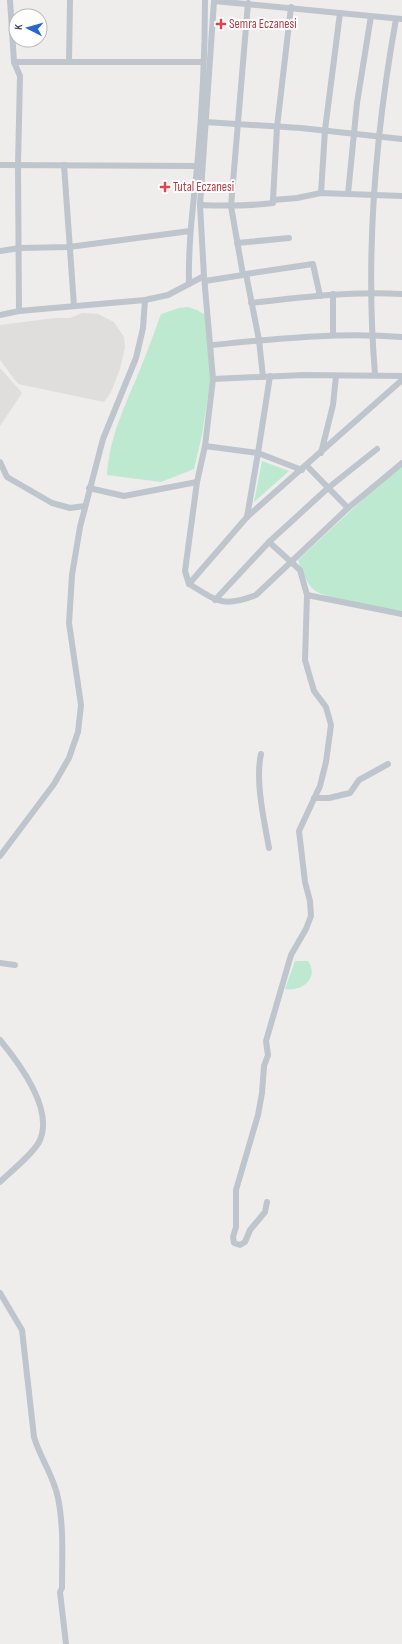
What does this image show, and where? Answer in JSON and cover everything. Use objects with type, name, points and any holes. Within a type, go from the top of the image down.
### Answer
[{"type":"street","points":[[10,0],[14,62],[20,76],[18,164],[20,248],[19,311]]},
{"type":"street","points":[[69,62],[70,0]]},
{"type":"street","points":[[190,284],[190,231],[197,166],[205,0]]},
{"type":"street","points":[[375,374],[371,292],[374,194],[384,88],[399,19],[214,0],[200,205],[205,278],[212,345],[213,378],[205,446],[197,482],[185,571],[189,584],[215,600],[227,602],[239,602],[256,595],[289,562],[348,508],[402,463]]},
{"type":"street","points":[[247,517],[258,453],[266,376],[237,243],[231,206],[236,124],[244,69],[248,3]]},
{"type":"street","points":[[273,200],[277,127],[291,7]]},
{"type":"street","points":[[321,194],[324,130],[340,13]]},
{"type":"street","points":[[348,194],[357,103],[371,16]]},
{"type":"street","points":[[14,62],[203,62]]},
{"type":"street","points":[[205,122],[324,130],[402,139]]},
{"type":"street","points":[[0,165],[197,166]]},
{"type":"street","points":[[64,165],[74,306]]},
{"type":"street","points":[[200,205],[231,206],[273,203],[273,200],[299,198],[321,194],[374,194],[402,196]]},
{"type":"street","points":[[0,251],[20,248],[69,247],[190,231]]},
{"type":"street","points":[[237,243],[289,238]]},
{"type":"street","points":[[0,315],[19,311],[145,300],[168,295],[205,278],[244,275],[312,264],[320,296]]},
{"type":"street","points":[[251,303],[333,294],[371,292],[402,294]]},
{"type":"street","points":[[333,294],[333,335]]},
{"type":"street","points":[[0,856],[54,784],[69,758],[78,732],[81,704],[69,623],[72,575],[85,506],[102,439],[136,358],[143,328],[145,300]]},
{"type":"street","points":[[212,345],[333,335],[402,337]]},
{"type":"street","points":[[213,378],[375,374],[402,376]]},
{"type":"street","points":[[321,453],[333,405],[336,376]]},
{"type":"street","points":[[189,584],[247,517],[402,380]]},
{"type":"street","points":[[205,446],[258,453],[304,468],[328,488],[348,508]]},
{"type":"street","points":[[215,600],[269,542],[328,488],[377,449]]},
{"type":"street","points":[[0,462],[7,477],[52,503],[70,508],[85,506]]},
{"type":"street","points":[[89,488],[124,496],[197,482]]},
{"type":"street","points":[[267,1202],[265,1212],[250,1230],[245,1242],[240,1246],[234,1243],[233,1237],[236,1227],[236,1190],[258,1115],[262,1093],[264,1066],[268,1055],[266,1041],[291,955],[306,928],[310,916],[310,901],[305,882],[299,831],[320,786],[326,762],[332,725],[326,707],[314,691],[305,660],[307,595],[300,570],[289,562],[269,542]]},
{"type":"street","points":[[307,595],[402,614]]},
{"type":"street","points":[[261,754],[258,769],[263,818],[269,848]]},
{"type":"street","points":[[314,798],[329,798],[350,793],[359,780],[388,764]]},
{"type":"street","points":[[0,963],[15,965]]},
{"type":"street","points":[[0,1040],[11,1053],[41,1104],[43,1127],[39,1142],[0,1182]]},
{"type":"street","points":[[0,1293],[22,1330],[34,1437],[38,1450],[49,1470],[58,1497],[62,1530],[62,1588],[60,1592],[66,1644]]},
{"type":"shaded area","points":[[82,313],[98,314],[114,322],[124,337],[125,347],[120,369],[111,392],[104,402],[18,384],[0,360],[0,325],[54,318],[70,318]]},
{"type":"shaded area","points":[[0,368],[22,393],[0,426]]},
{"type":"green space","points":[[188,307],[207,316],[211,376],[202,435],[194,469],[161,482],[107,475],[108,462],[118,422],[145,358],[161,314],[179,308]]},
{"type":"green space","points":[[262,461],[289,471],[254,502]]},
{"type":"green space","points":[[402,463],[402,611],[342,600],[330,597],[314,590],[306,580],[298,560]]},
{"type":"green space","points":[[295,961],[308,961],[312,973],[307,982],[302,986],[285,989]]},
{"type":"place","name":"Semra Eczanesi","points":[[221,24]]},
{"type":"place","name":"Tutal Eczanesi","points":[[165,187]]}]
